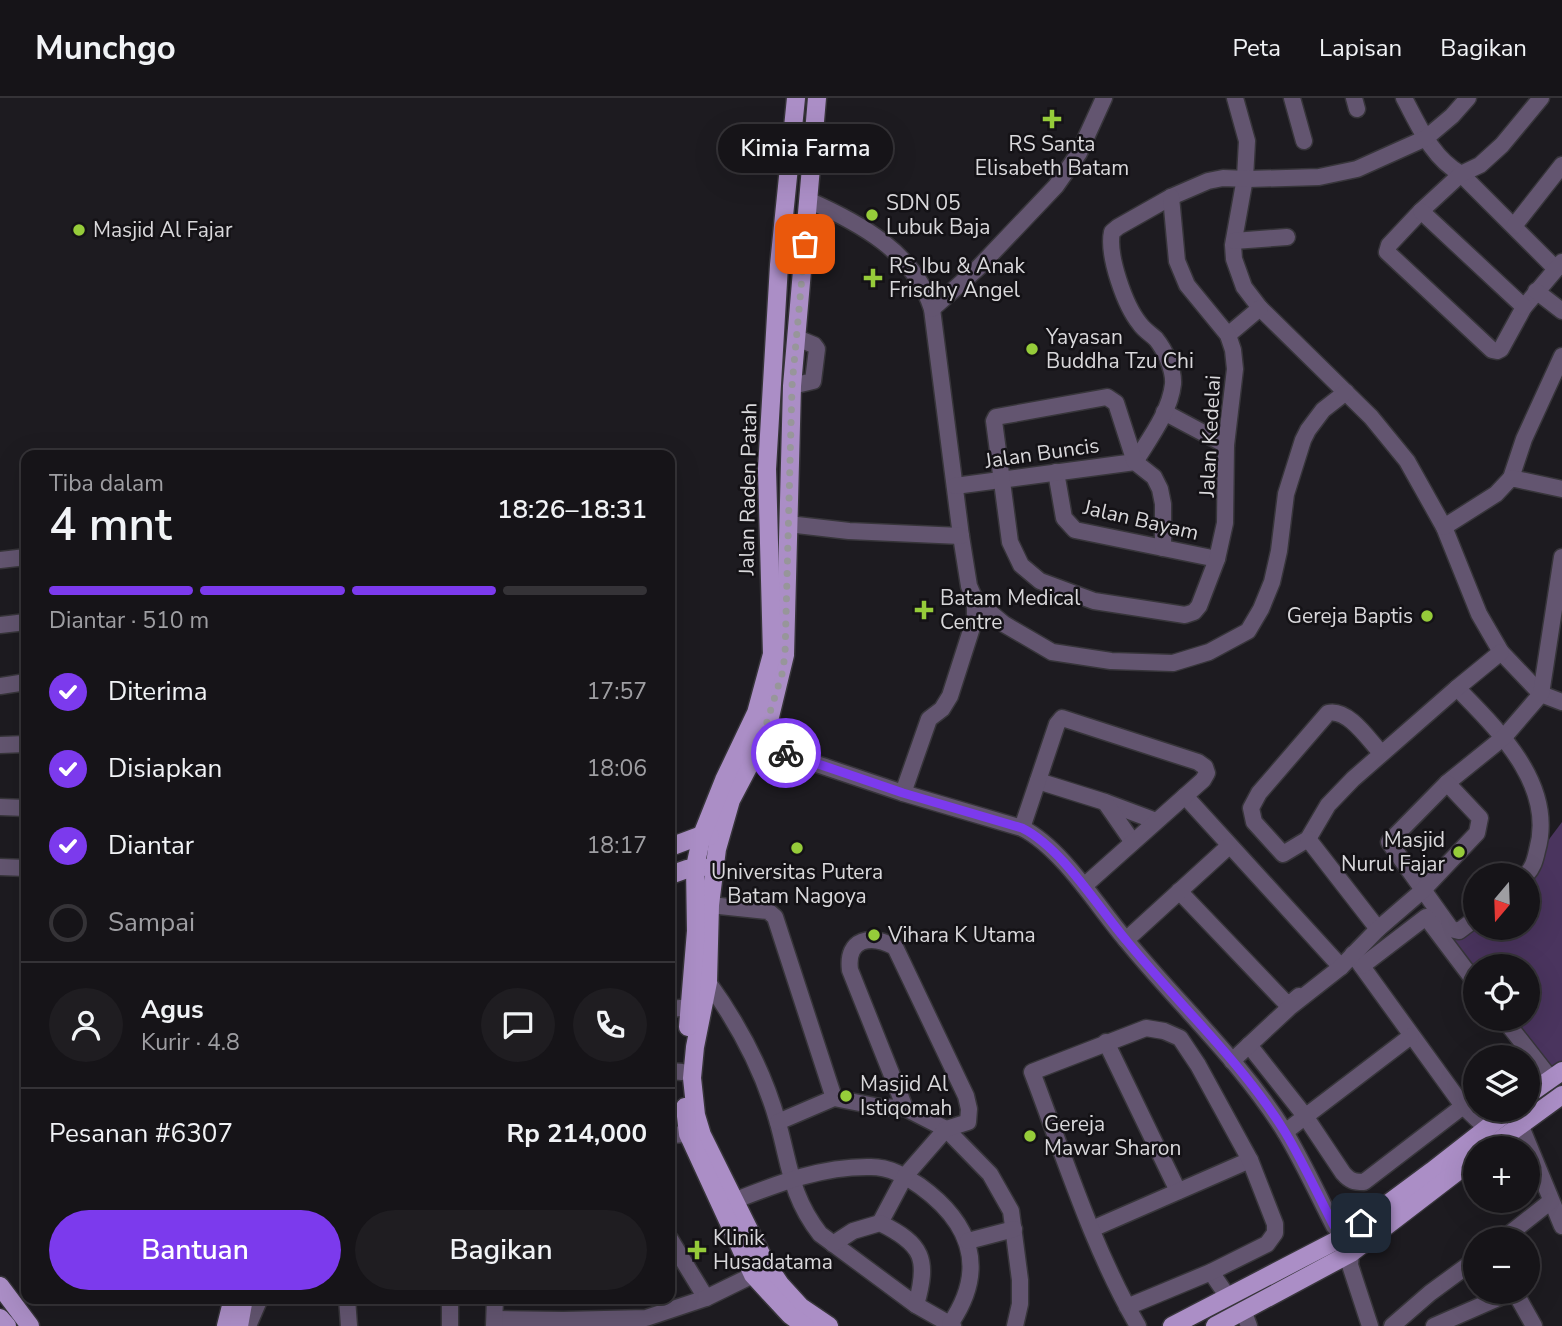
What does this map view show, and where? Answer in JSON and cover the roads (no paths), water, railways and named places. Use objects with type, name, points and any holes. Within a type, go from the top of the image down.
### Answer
[{"type":"main road","name":"Jalan Raden Patah","points":[[796,98],[779,265],[767,469],[772,654],[756,713],[724,780],[711,836],[713,867],[708,982],[692,1077],[696,1115],[702,1135],[764,1260],[780,1284],[801,1307],[829,1326]]},
{"type":"main road","name":"Jalan Raden Patah","points":[[805,1326],[790,1315],[753,1275],[679,1134],[676,1072],[691,1007],[696,931],[695,867],[760,744],[782,674],[785,655],[792,386],[817,98]]},
{"type":"main road","points":[[779,265],[803,267]]},
{"type":"main road","points":[[675,845],[711,836]]},
{"type":"main road","points":[[675,873],[695,867],[713,867]]},
{"type":"main road","points":[[1540,1086],[1556,1075]]},
{"type":"main road","points":[[1540,1106],[1562,1095]]},
{"type":"main road","points":[[1215,1326],[1246,1318],[1438,1177],[1486,1128],[1504,1122]]},
{"type":"main road","points":[[1501,1136],[1514,1122]]},
{"type":"main road","points":[[1438,1177],[1463,1164]]},
{"type":"main road","points":[[1172,1326],[1228,1297],[1347,1245]]},
{"type":"main road","points":[[0,1286],[30,1326]]},
{"type":"main road","points":[[235,1304],[240,1325]]},
{"type":"main road","points":[[240,1325],[252,1304]]},
{"type":"main road","points":[[0,1318],[7,1326]]},
{"type":"street","points":[[932,310],[1004,242],[1063,177],[1079,153],[1104,98]]},
{"type":"street","points":[[1235,98],[1247,141],[1245,178],[1234,242],[1237,274],[1244,287],[1260,308],[1371,417],[1407,461],[1444,527],[1479,614],[1501,652],[1541,694],[1562,702]]},
{"type":"street","points":[[1292,98],[1304,141]]},
{"type":"street","points":[[1404,98],[1426,138],[1450,168],[1461,174],[1559,265],[1524,307],[1501,349],[1497,351],[1492,350],[1387,251],[1389,245],[1421,211],[1461,174],[1480,165],[1502,145],[1541,98]]},
{"type":"street","points":[[1135,462],[1164,412],[1172,387],[1170,368],[1157,340],[1140,324],[1121,287],[1110,241],[1112,232],[1171,197],[1208,181],[1223,178],[1299,178],[1341,174],[1426,138],[1468,98]]},
{"type":"street","points":[[1514,226],[1562,165]]},
{"type":"street","name":"Jalan Kedelai","points":[[1001,479],[1010,541],[1021,565],[1040,582],[1094,601],[1153,611],[1185,615],[1194,612],[1199,606],[1217,559],[1226,514],[1226,445],[1235,369],[1228,335],[1186,285],[1177,261],[1171,197]]},
{"type":"street","points":[[808,200],[857,223],[895,252],[917,277],[927,293],[932,310],[961,536],[975,600],[975,618],[950,696],[942,709],[929,719],[903,793]]},
{"type":"street","points":[[1421,211],[1524,307]]},
{"type":"street","points":[[1234,242],[1287,237]]},
{"type":"street","points":[[1536,291],[1562,311]]},
{"type":"street","points":[[1228,335],[1260,308]]},
{"type":"street","points":[[1444,527],[1496,494],[1511,478],[1524,439],[1562,356]]},
{"type":"street","points":[[975,600],[1003,624],[1052,652],[1111,662],[1173,663],[1209,652],[1248,631],[1266,597],[1279,551],[1286,494],[1308,430],[1323,410],[1346,392]]},
{"type":"street","points":[[1001,479],[994,421],[996,416],[1107,397],[1116,403],[1135,462],[1154,477],[1160,489],[1163,504],[1163,548]]},
{"type":"street","points":[[1164,412],[1226,445]]},
{"type":"street","name":"Jalan Buncis","points":[[955,486],[1135,462]]},
{"type":"street","name":"Jalan Bayam","points":[[1056,472],[1063,518],[1074,530],[1217,559]]},
{"type":"street","points":[[1511,478],[1562,489]]},
{"type":"street","points":[[788,524],[849,531],[961,536]]},
{"type":"street","points":[[1463,928],[1459,931],[1453,930],[1422,891],[1390,842],[1447,783],[1504,737],[1541,694],[1562,557]]},
{"type":"street","points":[[0,561],[21,558]]},
{"type":"street","points":[[0,625],[21,623]]},
{"type":"street","points":[[1381,753],[1345,715],[1328,713],[1259,793],[1251,808],[1254,822],[1283,854],[1308,839],[1328,805],[1381,753],[1501,652]]},
{"type":"street","points":[[0,687],[21,683]]},
{"type":"street","points":[[1457,688],[1504,737],[1526,773],[1541,808],[1540,842],[1534,863]]},
{"type":"street","points":[[1022,828],[1056,724],[1062,718],[1198,762],[1205,767],[1205,778],[1084,886]]},
{"type":"street","points":[[0,745],[21,744]]},
{"type":"street","points":[[760,744],[903,793],[1022,828],[1038,836],[1233,1061],[1284,1132],[1334,1226],[1347,1245],[1350,1265],[1370,1326]]},
{"type":"street","points":[[1038,781],[1156,821]]},
{"type":"street","points":[[1358,960],[1378,929],[1422,891],[1473,839],[1480,825],[1480,818],[1447,783]]},
{"type":"street","points":[[1185,796],[1338,965]]},
{"type":"street","points":[[1105,802],[1132,841]]},
{"type":"street","points":[[0,807],[21,808]]},
{"type":"street","points":[[1308,839],[1378,929]]},
{"type":"street","points":[[1126,940],[1229,846]]},
{"type":"street","points":[[0,867],[21,867]]},
{"type":"street","points":[[1179,891],[1285,1002],[1292,1002],[1338,965],[1358,960],[1426,917],[1463,966]]},
{"type":"street","points":[[710,905],[768,911],[775,916],[834,1098]]},
{"type":"street","points":[[880,1223],[905,1176],[946,1129],[968,1122],[969,1109],[966,1096],[895,947],[872,939],[859,943],[852,950],[850,970],[905,1108]]},
{"type":"street","points":[[1358,960],[1411,1036],[1463,1094]]},
{"type":"street","points":[[1233,1061],[1338,965]]},
{"type":"street","points":[[708,982],[740,1028],[778,1122],[790,1179],[810,1220],[821,1234],[916,1305],[952,1325],[965,1298],[971,1269],[968,1241],[938,1199],[905,1176],[888,1169],[842,1168],[790,1179],[736,1200]]},
{"type":"street","points":[[675,1009],[691,1007]]},
{"type":"street","points":[[1127,1307],[1211,1272],[1267,1244],[1275,1233],[1275,1224],[1250,1160],[1198,1065],[1180,1038],[1164,1031],[1146,1028],[1032,1072],[1092,1229],[1127,1307],[1138,1326]]},
{"type":"street","points":[[1284,1132],[1411,1036]]},
{"type":"street","points":[[1106,1042],[1178,1191]]},
{"type":"street","points":[[1249,1045],[1305,1116],[1350,1180],[1364,1182],[1463,1106]]},
{"type":"street","points":[[1540,1065],[1556,1075]]},
{"type":"street","points":[[778,1122],[834,1098],[880,1107],[905,1108],[946,1129],[990,1174],[1011,1211],[1020,1280],[1020,1304],[1015,1326]]},
{"type":"street","points":[[1482,1122],[1486,1128]]},
{"type":"street","points":[[1521,1122],[1558,1197],[1562,1226]]},
{"type":"street","points":[[1092,1229],[1250,1160]]},
{"type":"street","points":[[1519,1227],[1558,1197]]},
{"type":"street","points":[[834,1244],[853,1231],[880,1223],[901,1234],[916,1246],[922,1259],[922,1284],[916,1305]]},
{"type":"street","points":[[968,1241],[1014,1229]]},
{"type":"street","points":[[675,1247],[706,1298]]},
{"type":"street","points":[[1392,1326],[1463,1269]]},
{"type":"street","points":[[1211,1272],[1228,1297]]},
{"type":"street","points":[[495,1304],[495,1322],[564,1323],[646,1318],[706,1298],[753,1275]]},
{"type":"street","points":[[347,1304],[349,1326]]},
{"type":"street","points":[[450,1304],[450,1326]]},
{"type":"street","points":[[1434,1326],[1485,1304]]},
{"type":"street","points":[[1520,1304],[1534,1326]]},
{"type":"place","name":"RS Santa Elisabeth Batam","points":[[1052,119]]},
{"type":"place","name":"SDN 05 Lubuk Baja","points":[[872,215]]},
{"type":"place","name":"Masjid Al Fajar","points":[[79,230]]},
{"type":"place","name":"Kimia Farma","points":[[805,244]]},
{"type":"place","name":"RS Ibu & Anak Frisdhy Angel","points":[[873,278]]},
{"type":"place","name":"Yayasan Buddha Tzu Chi","points":[[1032,349]]},
{"type":"place","name":"Batam Medical Centre","points":[[924,610]]},
{"type":"place","name":"Gereja Baptis","points":[[1427,616]]},
{"type":"place","name":"Universitas Putera Batam Nagoya","points":[[797,848]]},
{"type":"place","name":"Masjid Nurul Fajar","points":[[1459,852]]},
{"type":"place","name":"Vihara K Utama","points":[[874,935]]},
{"type":"place","name":"Masjid Al Istiqomah","points":[[846,1096]]},
{"type":"place","name":"Gereja Mawar Sharon","points":[[1030,1136]]},
{"type":"place","name":"Klinik Husadatama","points":[[697,1250]]}]
